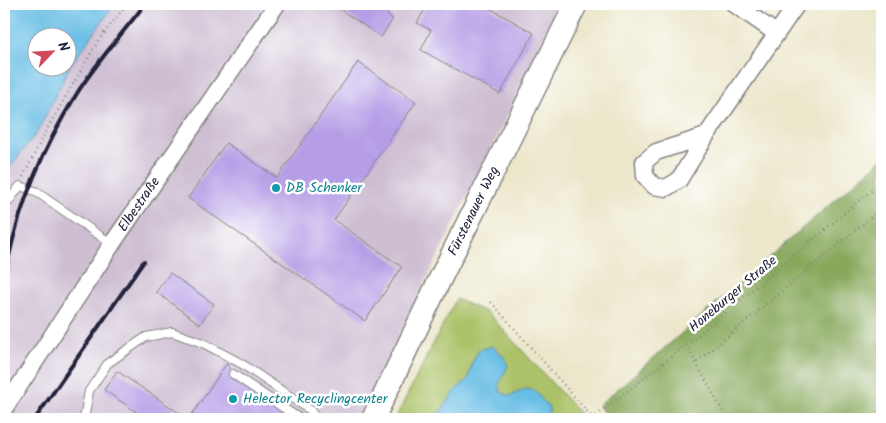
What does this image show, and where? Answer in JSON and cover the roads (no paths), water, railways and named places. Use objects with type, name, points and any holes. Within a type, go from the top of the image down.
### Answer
[{"type":"street","name":"Elbestraße","points":[[4,409],[112,244],[278,4]]},
{"type":"street","name":"Fürstenauer Weg","points":[[374,419],[441,277],[576,4]]},
{"type":"street","points":[[734,4],[776,33]]},
{"type":"street","points":[[706,136],[797,4]]},
{"type":"lane","points":[[4,207],[20,186],[35,191],[112,244]]},
{"type":"lane","points":[[84,419],[89,391],[108,363],[146,336],[172,332],[203,343],[242,364],[310,410],[316,419]]},
{"type":"lane","points":[[233,374],[300,419]]},
{"type":"water","points":[[4,4],[115,4],[78,55],[78,28],[28,28],[28,78],[64,78],[38,131],[4,175]]},
{"type":"water","points":[[493,346],[504,357],[508,366],[499,384],[501,392],[510,396],[525,389],[534,390],[549,408],[549,419],[435,419],[455,391],[469,378],[472,363],[479,350]]},
{"type":"railway","points":[[4,282],[22,209],[51,139],[84,83],[145,4]]},
{"type":"railway","points":[[35,419],[144,261]]},
{"type":"place","name":"DB Schenker","points":[[276,188]]},
{"type":"place","name":"Helector Recyclingcenter","points":[[233,399]]}]
